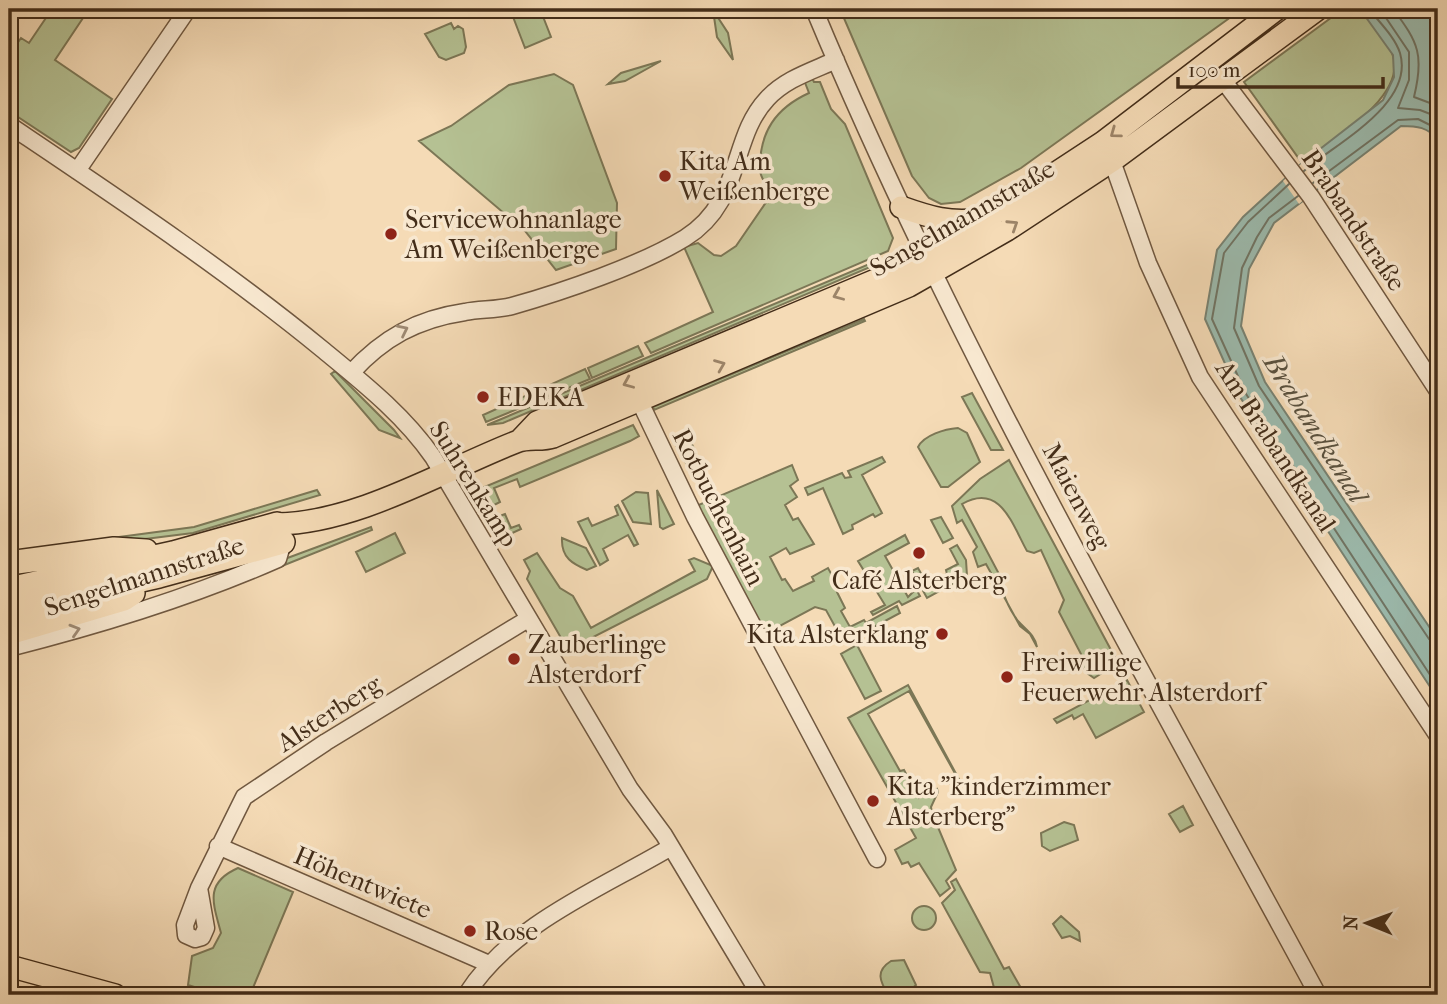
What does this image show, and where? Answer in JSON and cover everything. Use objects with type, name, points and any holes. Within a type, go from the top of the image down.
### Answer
[{"type":"highway","name":"Sengelmannstraße","points":[[9,589],[280,533]]},
{"type":"highway","name":"Sengelmannstraße","points":[[9,610],[159,576],[280,533]]},
{"type":"highway","points":[[9,563],[114,549],[173,553]]},
{"type":"highway","points":[[9,633],[124,599],[159,576]]},
{"type":"main road","name":"Sengelmannstraße","points":[[280,533],[442,473],[520,440],[545,439],[903,289],[986,218],[1148,110],[1277,9]]},
{"type":"main road","name":"Sengelmannstraße","points":[[520,440],[537,422],[877,279],[928,265],[1007,230],[1112,161],[1318,9]]},
{"type":"main road","points":[[901,206],[937,220],[961,222],[986,218]]},
{"type":"main road","points":[[9,966],[115,995]]},
{"type":"street","points":[[77,171],[188,9]]},
{"type":"street","name":"Maienweg","points":[[814,9],[928,265],[1318,995]]},
{"type":"street","points":[[351,373],[386,340],[418,323],[464,312],[509,307],[643,258],[687,237],[715,209],[731,182],[753,118],[768,98],[783,84],[836,60]]},
{"type":"street","name":"Brabandstraße","points":[[1223,80],[1292,169],[1438,391]]},
{"type":"street","name":"Suhrenkamp","points":[[9,125],[236,281],[351,373],[415,432],[630,789],[671,847],[760,995]]},
{"type":"street","name":"Am Brabandkanal","points":[[1112,161],[1148,263],[1200,377],[1438,737]]},
{"type":"street","name":"Rotbuchenhain","points":[[638,398],[682,492],[877,859]]},
{"type":"street","name":"Sengelmannstraße","points":[[9,648],[143,610],[254,570],[278,559],[280,533]]},
{"type":"street","name":"Alsterberg","points":[[199,888],[244,797],[372,714],[528,619]]},
{"type":"street","name":"Höhentwiete","points":[[218,846],[489,964]]},
{"type":"street","points":[[466,995],[502,950],[557,914],[671,847]]},
{"type":"green space","points":[[52,9],[89,9],[55,60],[112,99],[79,148],[71,152],[9,111],[9,55],[21,38],[29,43]]},
{"type":"green space","points":[[510,9],[540,9],[551,37],[525,48]]},
{"type":"green space","points":[[840,9],[1242,9],[1021,168],[960,202],[941,204],[929,198],[912,176]]},
{"type":"green space","points":[[1343,9],[1360,9],[1389,47],[1394,69],[1390,85],[1365,116],[1302,163],[1244,82]]},
{"type":"green space","points":[[713,10],[728,33],[733,60],[717,37]]},
{"type":"green space","points":[[451,23],[454,29],[458,26],[463,29],[466,47],[464,53],[446,60],[439,57],[425,34]]},
{"type":"green space","points":[[661,61],[625,81],[608,84],[621,73]]},
{"type":"green space","points":[[554,74],[573,85],[617,203],[616,249],[556,270],[525,231],[419,141],[451,126],[509,85]]},
{"type":"green space","points":[[812,78],[814,82],[820,82],[831,109],[845,124],[893,238],[888,251],[651,353],[645,343],[713,312],[684,247],[698,243],[714,255],[721,256],[736,246],[771,195],[760,170],[760,156],[766,133],[787,106],[809,93],[804,80]]},
{"type":"green space","points":[[874,262],[875,265],[503,423],[487,425]]},
{"type":"green space","points":[[864,319],[865,321],[654,410],[653,407]]},
{"type":"green space","points":[[638,346],[643,356],[592,378],[588,368]]},
{"type":"green space","points":[[585,369],[590,379],[486,422],[483,415]]},
{"type":"green space","points":[[335,371],[400,438],[379,430],[331,374]]},
{"type":"green space","points":[[972,393],[1003,450],[991,450],[962,397]]},
{"type":"green space","points":[[633,425],[639,436],[630,441],[520,487],[517,479],[494,488],[500,502],[490,507],[494,518],[505,514],[511,528],[519,525],[521,529],[510,534],[505,545],[477,499],[482,488]]},
{"type":"green space","points":[[958,428],[967,433],[980,462],[948,487],[941,487],[918,447],[930,436]]},
{"type":"green space","points":[[681,433],[690,441],[696,456],[696,460],[687,465],[672,438]]},
{"type":"green space","points":[[882,457],[885,462],[862,475],[882,513],[875,517],[873,514],[852,525],[853,529],[843,534],[823,488],[808,495],[805,488],[842,473],[845,478],[851,477],[848,471]]},
{"type":"green space","points":[[1009,460],[1118,663],[1094,678],[1084,671],[1081,654],[1059,612],[1064,600],[1041,550],[1034,553],[1027,551],[1010,518],[995,502],[986,498],[975,499],[962,504],[999,574],[1007,603],[986,564],[978,567],[973,552],[977,547],[962,520],[957,523],[952,506],[980,479]]},
{"type":"green space","points":[[792,465],[798,480],[790,486],[797,497],[785,505],[793,520],[798,518],[814,544],[790,554],[786,548],[770,557],[782,580],[785,579],[793,591],[814,581],[812,577],[828,568],[840,590],[837,592],[845,608],[841,611],[850,627],[864,620],[866,623],[897,606],[900,613],[844,643],[826,610],[815,607],[763,635],[694,507]]},
{"type":"green space","points":[[317,490],[320,495],[193,533],[73,548],[14,551],[194,527]]},
{"type":"green space","points":[[657,490],[674,524],[663,529],[660,527]]},
{"type":"green space","points":[[636,492],[648,493],[651,524],[633,522],[622,501]]},
{"type":"green space","points":[[618,505],[638,544],[634,546],[628,535],[603,549],[608,560],[600,565],[578,522],[588,518],[592,526],[618,515],[615,507]]},
{"type":"green space","points":[[941,517],[953,538],[943,543],[931,520]]},
{"type":"green space","points":[[371,527],[372,530],[282,566],[282,560]]},
{"type":"green space","points":[[395,533],[405,553],[366,572],[356,552]]},
{"type":"green space","points":[[905,535],[909,543],[885,556],[908,597],[916,589],[920,596],[902,605],[899,601],[873,615],[871,612],[885,605],[858,561]]},
{"type":"green space","points":[[562,538],[586,548],[596,566],[587,570],[573,563],[564,551]]},
{"type":"green space","points":[[957,545],[966,560],[967,576],[927,598],[912,571],[918,568],[927,584],[947,574],[946,570],[958,564],[950,549]]},
{"type":"green space","points":[[537,553],[560,588],[573,596],[591,628],[695,571],[689,560],[694,558],[713,566],[707,579],[568,650],[527,579],[530,571],[524,560]]},
{"type":"green space","points":[[1015,616],[1032,636],[1037,647],[1030,634],[1020,626]]},
{"type":"green space","points":[[857,645],[881,691],[865,699],[841,654]]},
{"type":"green space","points":[[1127,680],[1144,712],[1096,738],[1083,714],[1074,719],[1072,715],[1057,723],[1054,719]]},
{"type":"green space","points":[[908,685],[960,781],[952,785],[948,782],[957,777],[909,691],[868,714],[900,771],[904,770],[919,798],[937,789],[931,807],[932,813],[956,870],[946,881],[950,888],[940,896],[919,863],[911,867],[908,862],[902,864],[895,850],[916,838],[848,718]]},
{"type":"green space","points":[[1183,806],[1193,825],[1180,832],[1169,814]]},
{"type":"green space","points":[[1064,822],[1074,825],[1078,840],[1050,851],[1042,846],[1041,833]]},
{"type":"green space","points":[[238,868],[293,892],[250,995],[220,995],[188,985],[192,956],[213,948],[221,933],[214,903],[216,887],[220,880]]},
{"type":"green space","points":[[956,879],[1004,969],[1009,967],[1025,995],[996,995],[990,973],[980,972],[942,903],[955,890],[951,882]]},
{"type":"green space","points":[[924,906],[933,909],[936,918],[933,927],[924,930],[915,927],[912,918],[915,909]]},
{"type":"green space","points":[[1061,916],[1079,932],[1080,941],[1070,936],[1062,938],[1053,924]]},
{"type":"green space","points":[[904,960],[916,985],[905,995],[888,995],[881,981],[881,972],[891,961]]},
{"type":"water","name":"Brabandkanal","points":[[1360,9],[1438,9],[1438,140],[1422,128],[1401,126],[1274,223],[1249,269],[1241,326],[1265,382],[1438,640],[1438,699],[1240,397],[1205,319],[1217,250],[1243,217],[1302,163],[1383,100],[1394,77],[1393,55]]},
{"type":"pier","points":[[1302,163],[1320,186],[1299,204],[1283,181]]},
{"type":"place","name":"Kita Am Weißenberge","points":[[665,176]]},
{"type":"place","name":"Servicewohnanlage Am Weißenberge","points":[[391,234]]},
{"type":"place","name":"EDEKA","points":[[483,397]]},
{"type":"place","name":"Café Alsterberg","points":[[919,553]]},
{"type":"place","name":"Kita Alsterklang","points":[[942,634]]},
{"type":"place","name":"Zauberlinge Alsterdorf","points":[[514,659]]},
{"type":"place","name":"Freiwillige Feuerwehr Alsterdorf","points":[[1007,677]]},
{"type":"place","name":"Kita \"kinderzimmer Alsterberg\"","points":[[873,801]]},
{"type":"place","name":"Rose","points":[[470,931]]}]
